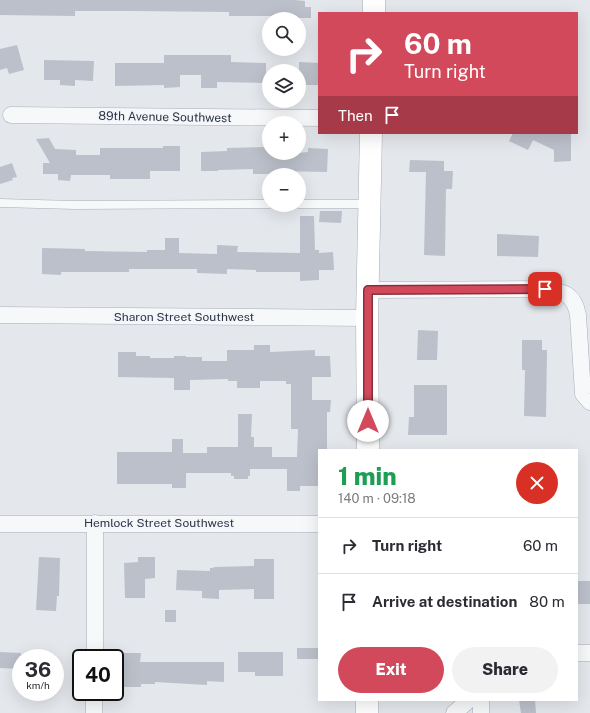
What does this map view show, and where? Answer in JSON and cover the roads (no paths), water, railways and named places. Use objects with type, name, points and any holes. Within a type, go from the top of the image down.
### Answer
[{"type":"street","points":[[374,0],[374,12]]},
{"type":"street","name":"89th Avenue Southwest","points":[[10,115],[318,118]]},
{"type":"street","points":[[368,449],[367,318],[371,134]]},
{"type":"street","points":[[368,290],[545,289],[570,297],[576,304],[578,315],[583,394],[590,402]]},
{"type":"street","name":"Sharon Street Southwest","points":[[0,315],[367,318]]},
{"type":"street","points":[[94,649],[95,523]]},
{"type":"street","name":"Hemlock Street Southwest","points":[[0,524],[318,524]]},
{"type":"street","points":[[578,653],[590,653]]},
{"type":"street","points":[[94,701],[94,713]]},
{"type":"street","points":[[367,701],[367,713]]},
{"type":"street","points":[[454,713],[468,701]]},
{"type":"street","points":[[481,701],[481,713]]},
{"type":"lane","points":[[0,203],[75,205],[262,204]]},
{"type":"lane","points":[[306,204],[370,204]]}]
